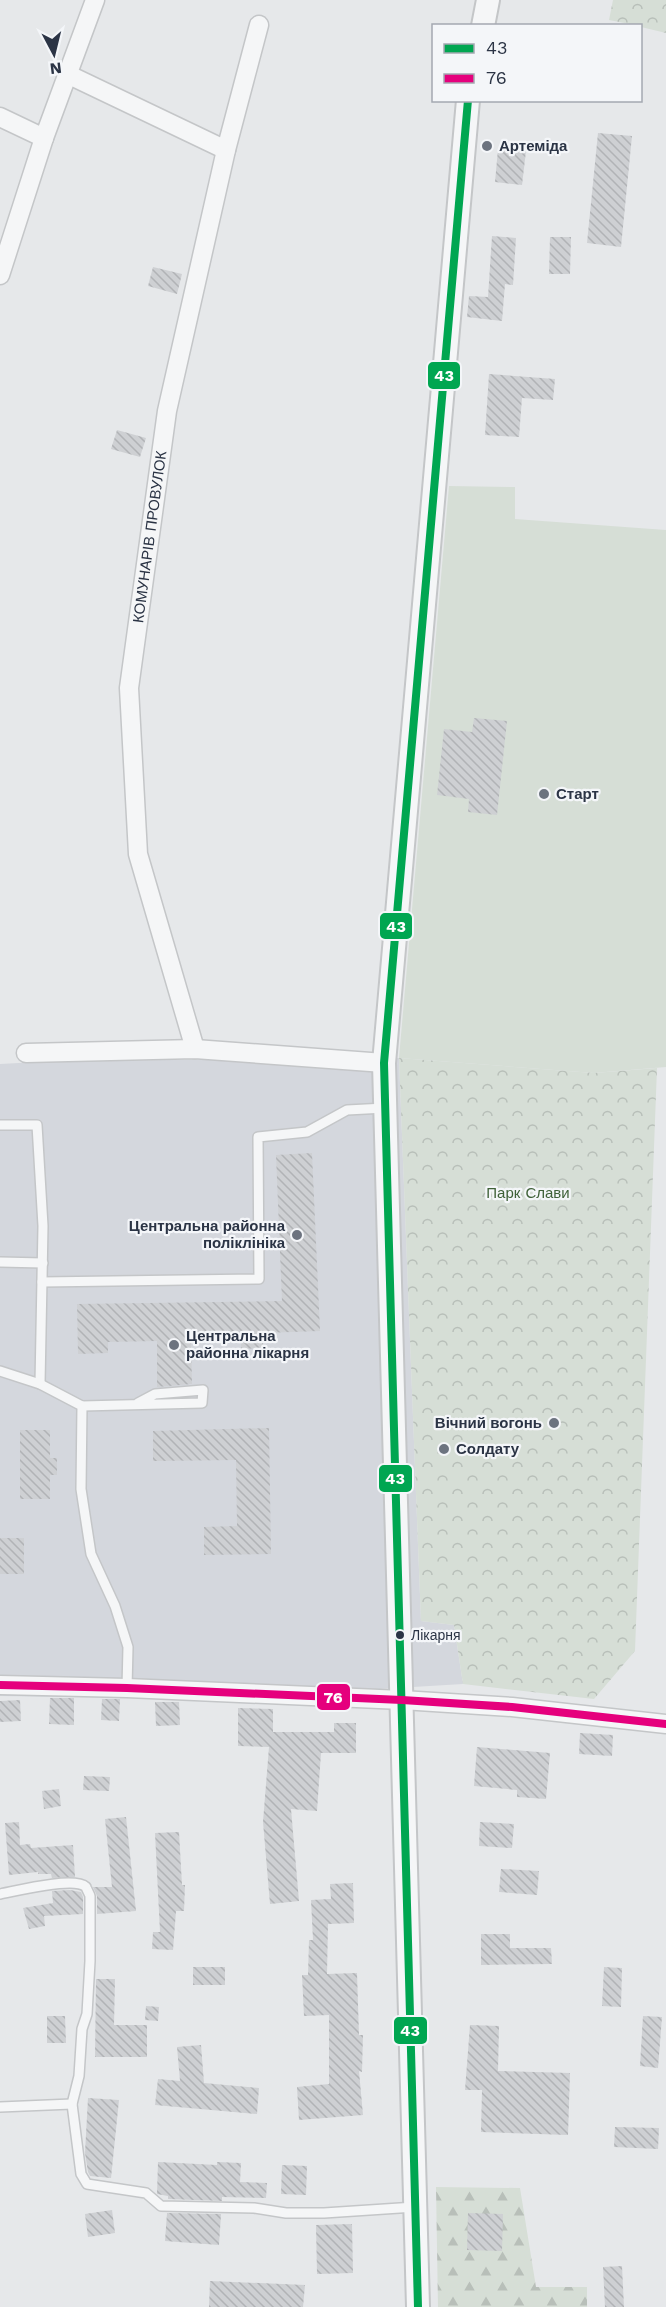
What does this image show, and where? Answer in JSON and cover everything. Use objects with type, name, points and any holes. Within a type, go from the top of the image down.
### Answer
[{"type":"street","points":[[0,275],[44,138],[94,0]]},
{"type":"street","points":[[483,24],[488,0]]},
{"type":"street","name":"КОМУНАРІВ ПРОВУЛОК","points":[[195,1049],[138,854],[129,688],[167,411],[226,150],[259,25]]},
{"type":"street","points":[[68,74],[226,150]]},
{"type":"street","points":[[418,2307],[384,1063],[468,102]]},
{"type":"street","points":[[0,117],[44,138]]},
{"type":"street","points":[[26,1053],[195,1049],[384,1063]]},
{"type":"street","points":[[0,1685],[402,1700],[512,1707],[666,1724]]},
{"type":"lane","points":[[42,1282],[259,1279],[258,1137],[307,1132],[347,1110],[385,1108]]},
{"type":"lane","points":[[0,1125],[37,1125],[43,1226],[40,1384]]},
{"type":"lane","points":[[0,1262],[42,1263]]},
{"type":"lane","points":[[0,1371],[40,1384],[82,1406],[202,1403],[203,1390],[155,1394],[138,1403]]},
{"type":"lane","points":[[82,1406],[81,1489],[91,1554],[115,1606],[128,1647],[127,1688]]},
{"type":"lane","points":[[0,1894],[42,1886],[78,1883],[86,1887],[90,1896],[87,2014],[82,2029],[79,2076],[72,2104],[84,2181],[87,2184],[146,2193],[161,2206],[254,2208],[286,2213],[415,2207]]},
{"type":"lane","points":[[0,2107],[72,2104]]},
{"type":"shaded area","points":[[399,1058],[421,1621],[454,1625],[463,1684],[211,1699],[0,1696],[0,1064],[56,1061]]},
{"type":"green space","points":[[613,0],[666,0],[666,33],[642,27],[642,24],[609,20]]},
{"type":"green space","name":"Старт","points":[[449,486],[515,487],[515,519],[666,530],[666,1067],[594,1073],[399,1058]]},
{"type":"green space","name":"Парк Слави","points":[[399,1058],[594,1073],[657,1068],[635,1651],[594,1699],[463,1684],[454,1625],[421,1621]]},
{"type":"green space","points":[[436,2187],[520,2188],[536,2287],[587,2287],[587,2307],[438,2307]]},
{"type":"building","points":[[598,133],[632,136],[621,247],[587,243]]},
{"type":"building","points":[[498,149],[526,151],[522,185],[495,182]]},
{"type":"building","points":[[492,236],[516,238],[513,285],[505,284],[502,321],[467,317],[469,296],[488,297]]},
{"type":"building","points":[[550,237],[571,237],[570,274],[549,274]]},
{"type":"building","points":[[153,267],[182,274],[177,294],[148,286]]},
{"type":"building","points":[[489,374],[555,379],[553,400],[522,398],[519,437],[485,435]]},
{"type":"building","points":[[117,430],[146,438],[140,457],[111,449]]},
{"type":"building","points":[[474,718],[507,721],[497,815],[468,812],[469,799],[437,795],[444,729],[472,732]]},
{"type":"building","points":[[312,1153],[320,1331],[263,1333],[263,1348],[241,1349],[241,1337],[191,1338],[192,1384],[157,1387],[157,1341],[108,1342],[108,1353],[78,1354],[77,1304],[282,1301],[276,1155]]},
{"type":"building","points":[[269,1428],[271,1554],[204,1555],[204,1527],[237,1526],[236,1460],[153,1461],[153,1431]]},
{"type":"building","points":[[20,1430],[50,1430],[50,1458],[57,1458],[57,1475],[50,1475],[50,1499],[20,1499]]},
{"type":"building","points":[[0,1538],[24,1538],[24,1574],[0,1574]]},
{"type":"building","points":[[50,1698],[74,1698],[74,1725],[49,1724]]},
{"type":"building","points":[[102,1699],[120,1699],[119,1721],[101,1720]]},
{"type":"building","points":[[20,1700],[21,1721],[0,1722],[0,1701]]},
{"type":"building","points":[[155,1702],[179,1702],[180,1725],[156,1726]]},
{"type":"building","points":[[238,1708],[273,1709],[273,1732],[334,1732],[334,1723],[356,1723],[356,1753],[321,1753],[317,1811],[291,1809],[299,1901],[270,1904],[263,1822],[269,1747],[238,1746]]},
{"type":"building","points":[[580,1733],[613,1735],[612,1756],[579,1754]]},
{"type":"building","points":[[477,1747],[550,1753],[546,1799],[517,1797],[517,1790],[474,1786]]},
{"type":"building","points":[[84,1776],[110,1777],[109,1791],[83,1790]]},
{"type":"building","points":[[59,1789],[61,1806],[44,1809],[42,1791]]},
{"type":"building","points":[[126,1817],[136,1911],[97,1914],[97,1896],[93,1887],[112,1887],[105,1819]]},
{"type":"building","points":[[19,1822],[20,1845],[30,1844],[31,1848],[73,1845],[75,1877],[52,1878],[51,1874],[38,1874],[38,1872],[9,1875],[5,1823]]},
{"type":"building","points":[[480,1822],[514,1824],[512,1848],[479,1846]]},
{"type":"building","points":[[179,1832],[182,1885],[185,1885],[184,1911],[176,1911],[173,1950],[152,1949],[153,1932],[160,1932],[155,1833]]},
{"type":"building","points":[[501,1869],[539,1871],[537,1895],[499,1892]]},
{"type":"building","points":[[353,1883],[354,1923],[328,1924],[327,1974],[357,1973],[359,2035],[363,2035],[362,2072],[359,2071],[363,2115],[299,2120],[297,2087],[329,2084],[329,2015],[304,2016],[302,1975],[308,1975],[309,1940],[313,1940],[311,1900],[331,1899],[330,1884]]},
{"type":"building","points":[[52,1891],[81,1892],[83,1914],[44,1916],[45,1926],[29,1929],[23,1908],[53,1903]]},
{"type":"building","points":[[481,1934],[510,1934],[510,1948],[551,1948],[552,1964],[481,1965]]},
{"type":"building","points":[[193,1967],[225,1967],[225,1985],[193,1985]]},
{"type":"building","points":[[604,1967],[622,1968],[621,2007],[602,2006]]},
{"type":"building","points":[[96,1979],[115,1979],[114,2025],[147,2025],[147,2057],[95,2057]]},
{"type":"building","points":[[146,2006],[159,2007],[158,2021],[145,2020]]},
{"type":"building","points":[[47,2016],[65,2016],[66,2043],[47,2043]]},
{"type":"building","points":[[643,2016],[662,2017],[658,2068],[640,2066]]},
{"type":"building","points":[[470,2025],[499,2026],[498,2071],[570,2073],[568,2135],[481,2132],[482,2090],[465,2090]]},
{"type":"building","points":[[201,2045],[204,2083],[259,2088],[257,2114],[155,2105],[158,2079],[180,2081],[177,2047]]},
{"type":"building","points":[[88,2098],[119,2100],[111,2178],[90,2176],[88,2172],[85,2153]]},
{"type":"building","points":[[615,2127],[659,2128],[658,2149],[614,2147]]},
{"type":"building","points":[[158,2162],[217,2165],[217,2162],[241,2163],[240,2182],[267,2183],[266,2198],[222,2197],[222,2201],[168,2199],[168,2196],[157,2194]]},
{"type":"building","points":[[282,2165],[307,2166],[306,2195],[281,2194]]},
{"type":"building","points":[[112,2210],[115,2233],[88,2237],[85,2214]]},
{"type":"building","points":[[167,2213],[221,2214],[219,2245],[165,2241]]},
{"type":"building","points":[[468,2213],[503,2214],[502,2251],[467,2250]]},
{"type":"building","points":[[352,2224],[353,2273],[317,2274],[316,2225]]},
{"type":"building","points":[[622,2266],[624,2307],[605,2307],[603,2267]]},
{"type":"building","points":[[210,2281],[305,2285],[303,2307],[209,2307]]},
{"type":"transit line","name":"43","points":[[418,2307],[384,1063],[468,102]]},
{"type":"transit line","name":"76","points":[[0,1685],[402,1700],[512,1707],[666,1724]]},
{"type":"place","name":"Артеміда","points":[[487,146]]},
{"type":"place","name":"Старт","points":[[544,794]]},
{"type":"place","name":"Центральна районна поліклініка","points":[[297,1235]]},
{"type":"place","name":"Центральна районна лікарня","points":[[174,1345]]},
{"type":"place","name":"Вічний вогонь","points":[[554,1423]]},
{"type":"place","name":"Солдату","points":[[444,1449]]},
{"type":"place","name":"Лікарня","points":[[400,1635]]}]
